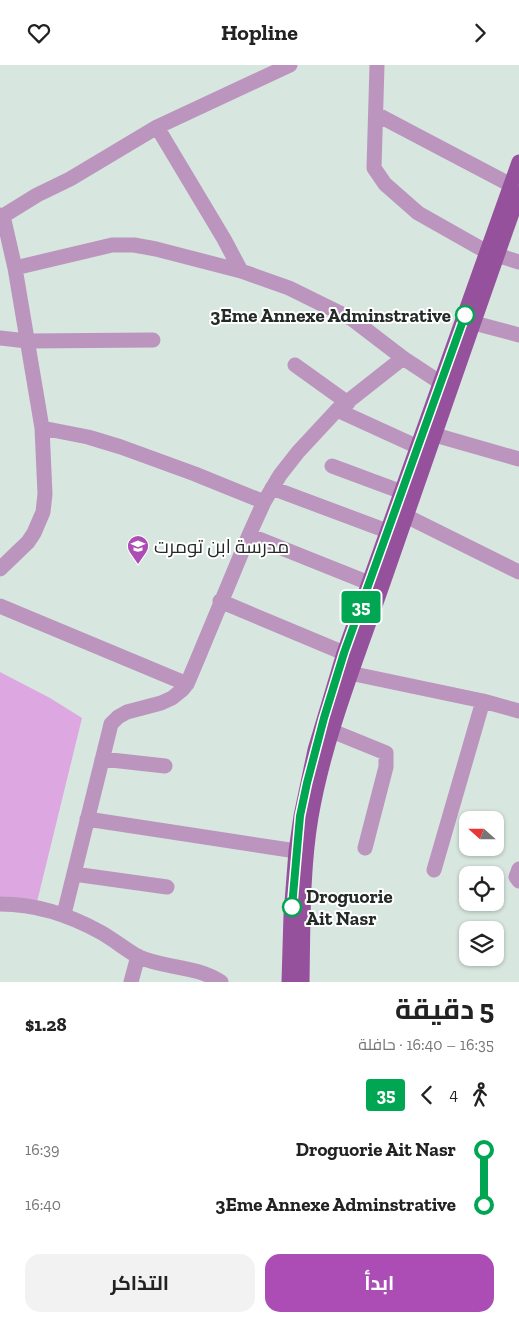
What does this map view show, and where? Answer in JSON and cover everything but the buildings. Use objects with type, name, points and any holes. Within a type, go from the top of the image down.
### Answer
[{"type":"main road","points":[[302,982],[304,881],[307,847],[317,788],[346,672],[344,653],[440,383],[492,254],[515,189],[519,162]]},
{"type":"main road","points":[[289,982],[291,915],[296,851],[307,783],[324,718],[346,672],[406,516],[474,323],[492,254]]},
{"type":"street","points":[[0,569],[28,541],[39,523],[43,512],[45,494],[42,428],[15,268],[2,215],[70,179],[157,127],[290,65]]},
{"type":"street","points":[[377,65],[374,168],[385,184],[418,213],[492,254],[519,262]]},
{"type":"street","points":[[376,114],[515,189]]},
{"type":"street","points":[[157,127],[241,271]]},
{"type":"street","points":[[15,268],[112,245],[126,245],[156,249],[241,271],[288,287],[352,319],[403,358],[440,383]]},
{"type":"street","points":[[474,323],[519,335]]},
{"type":"street","points":[[0,338],[27,341],[153,340]]},
{"type":"street","points":[[64,914],[109,729],[114,720],[127,712],[161,703],[172,697],[187,683],[248,535],[280,475],[298,452],[342,407],[403,358]]},
{"type":"street","points":[[295,365],[342,407],[418,447]]},
{"type":"street","points":[[42,428],[88,437],[122,447],[264,502]]},
{"type":"street","points":[[434,435],[519,459]]},
{"type":"street","points":[[332,466],[402,492]]},
{"type":"street","points":[[272,488],[387,531]]},
{"type":"street","points":[[406,516],[519,572]]},
{"type":"street","points":[[248,535],[370,583]]},
{"type":"street","points":[[220,601],[344,653]]},
{"type":"street","points":[[0,606],[187,683]]},
{"type":"street","points":[[346,672],[483,701],[519,711]]},
{"type":"street","points":[[434,871],[483,701]]},
{"type":"street","points":[[332,731],[386,753],[386,767],[365,848]]},
{"type":"street","points":[[102,759],[165,766]]},
{"type":"street","points":[[87,819],[296,851]]},
{"type":"street","points":[[519,869],[516,877],[519,881]]},
{"type":"street","points":[[74,874],[167,887]]},
{"type":"street","points":[[0,903],[41,907],[64,914],[101,933],[138,956],[190,969],[221,982]]},
{"type":"street","points":[[131,982],[138,956]]},
{"type":"shaded area","points":[[0,672],[50,698],[82,718],[36,906],[0,899]]},
{"type":"bus line","name":"35","points":[[292,907],[300,816],[324,718],[344,653],[465,315]]},
{"type":"place","name":"3Eme Annexe Adminstrative","points":[[465,315]]},
{"type":"place","name":"مدرسة ابن تومرت","points":[[138,565]]},
{"type":"place","name":"Droguorie Ait Nasr","points":[[292,907]]}]
